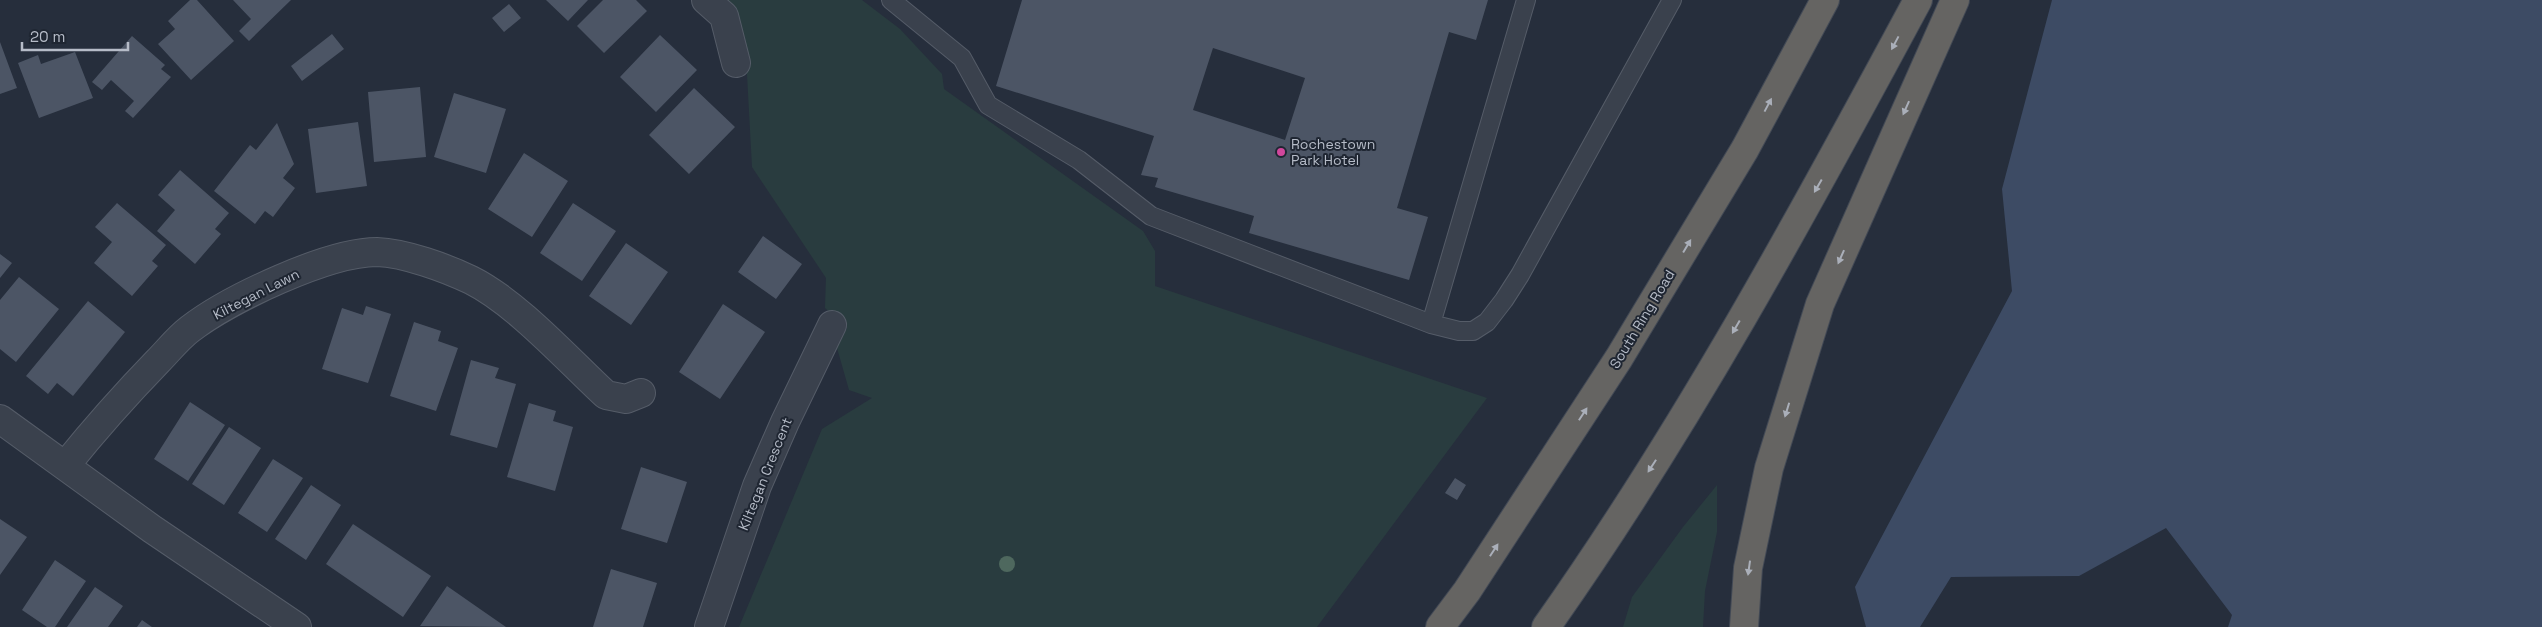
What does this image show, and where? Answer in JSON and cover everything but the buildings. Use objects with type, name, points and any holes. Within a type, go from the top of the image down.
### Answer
[{"type":"highway","name":"South Ring Road","points":[[1438,627],[1467,591],[1619,358],[1745,149],[1825,0]]},
{"type":"highway","points":[[1546,627],[1683,420],[1824,176],[1918,0]]},
{"type":"highway","points":[[1744,627],[1748,568],[1769,468],[1820,304],[1955,0]]},
{"type":"street","points":[[706,0],[724,16],[736,62]]},
{"type":"street","name":"Kiltegan Lawn","points":[[65,466],[139,380],[189,329],[292,273],[356,254],[379,252],[423,261],[471,280],[507,304],[606,395],[626,398],[641,394]]},
{"type":"street","name":"Kiltegan Crescent","points":[[709,627],[757,486],[785,422],[832,325]]},
{"type":"street","points":[[0,419],[152,529],[298,627]]},
{"type":"lane","points":[[891,0],[962,58],[988,105],[1079,160],[1151,216],[1431,324],[1459,331],[1473,331],[1487,322],[1504,300],[1525,267],[1672,0]]},
{"type":"lane","points":[[1431,324],[1526,0]]},
{"type":"shaded area","points":[[722,0],[862,0],[900,29],[942,74],[944,89],[1143,231],[1155,251],[1155,286],[1487,398],[1317,627],[739,627],[822,429],[872,398],[849,390],[837,348],[847,328],[825,308],[826,278],[752,167],[746,56]]},
{"type":"shaded area","points":[[1717,485],[1717,532],[1705,591],[1703,627],[1623,627],[1632,597],[1683,527]]},
{"type":"water","points":[[2052,0],[2542,0],[2542,627],[2228,627],[2232,615],[2166,528],[2079,576],[1951,577],[1920,627],[1866,627],[1855,587],[2012,291],[2002,189]]},
{"type":"place","name":"Rochestown Park Hotel","points":[[1281,152]]}]
